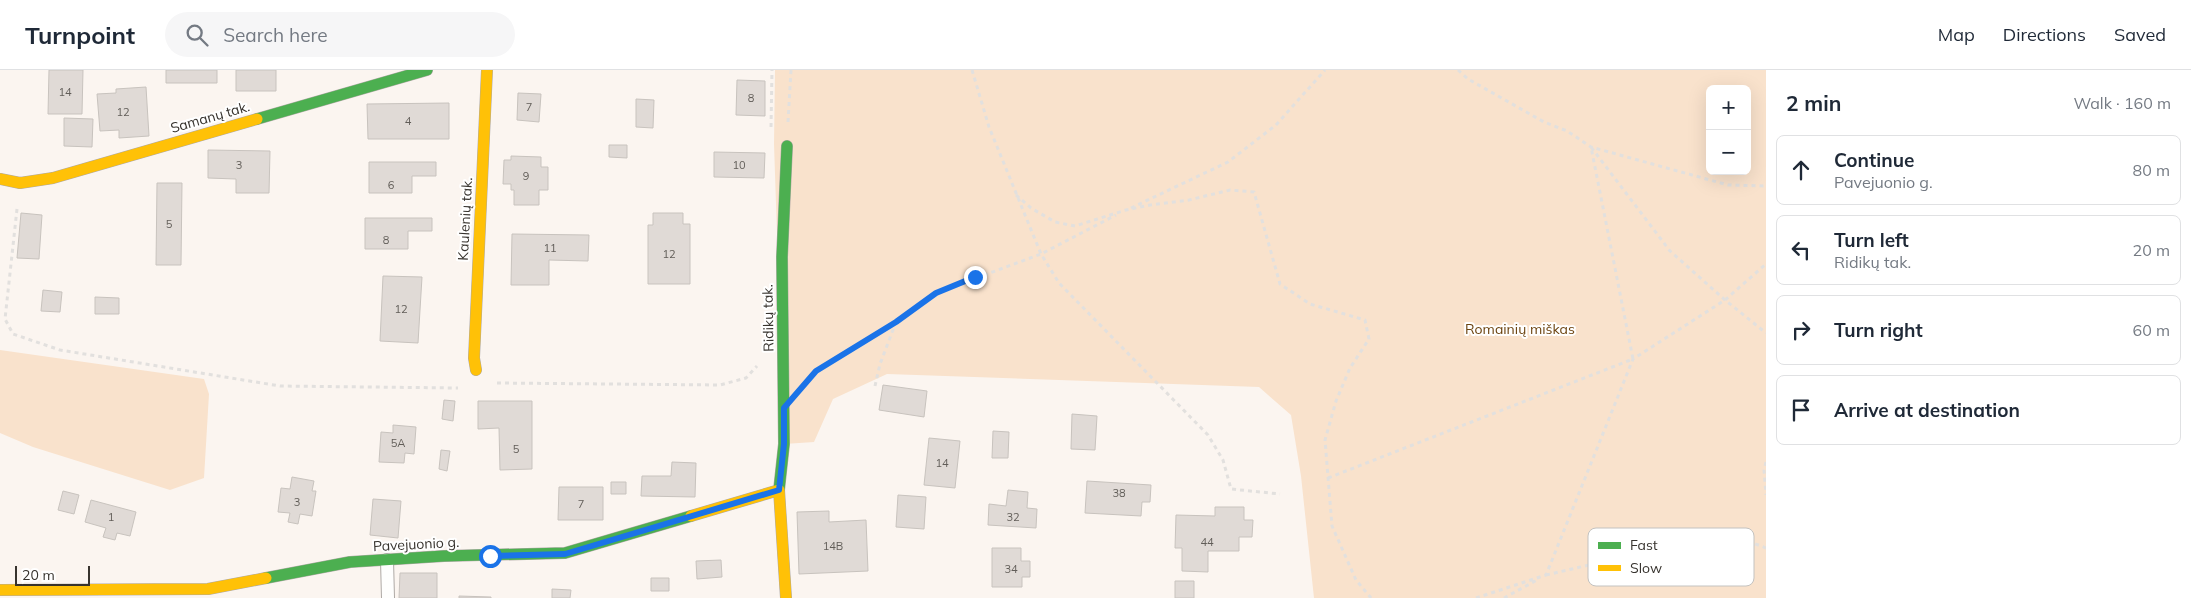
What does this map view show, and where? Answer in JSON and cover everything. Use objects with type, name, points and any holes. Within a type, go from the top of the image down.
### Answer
[{"type":"street","name":"Samanų tak.","points":[[0,179],[20,183],[54,178],[427,70]]},
{"type":"street","name":"Kaulenių tak.","points":[[476,370],[474,358],[487,70]]},
{"type":"street","name":"Ridikų tak.","points":[[779,490],[784,444],[782,257],[787,146]]},
{"type":"street","name":"Pavejuonio g.","points":[[0,590],[208,590],[350,562],[565,554],[779,490]]},
{"type":"street","points":[[779,490],[786,598]]},
{"type":"lane","points":[[387,560],[388,598]]},
{"type":"path","points":[[770,136],[772,70]]},
{"type":"path","points":[[787,146],[791,70]]},
{"type":"path","points":[[972,70],[989,127],[1016,194],[1041,254],[1059,283],[1208,434],[1223,460],[1231,488],[1280,494]]},
{"type":"path","points":[[809,379],[816,371],[896,322],[936,293],[1041,254],[1126,210],[1228,162],[1276,125],[1326,70]]},
{"type":"path","points":[[1458,70],[1468,79],[1544,122],[1567,131],[1590,147],[1670,251],[1725,300],[1766,333]]},
{"type":"path","points":[[1590,147],[1728,184],[1766,186]]},
{"type":"path","points":[[1504,598],[1546,575],[1633,359],[1590,147]]},
{"type":"path","points":[[20,183],[5,319],[13,334],[60,350],[280,386],[464,388],[474,383],[476,370]]},
{"type":"path","points":[[1016,194],[1031,208],[1055,222],[1075,226],[1126,210],[1230,190],[1254,192],[1280,284],[1310,304],[1364,320],[1369,340],[1350,368],[1336,401],[1326,440],[1332,526],[1356,580],[1371,598]]},
{"type":"path","points":[[1328,478],[1633,359],[1725,300],[1766,264]]},
{"type":"path","points":[[875,386],[880,364],[896,322]]},
{"type":"path","points":[[476,370],[483,378],[495,383],[720,385],[746,378],[764,360]]},
{"type":"path","points":[[1766,462],[1764,470],[1766,494]]},
{"type":"path","points":[[1754,543],[1766,548]]},
{"type":"path","points":[[1476,598],[1546,575],[1588,565]]},
{"type":"green space","name":"Romainių miškas","points":[[775,70],[1766,70],[1766,598],[1314,598],[1301,476],[1291,415],[1259,387],[887,374],[833,399],[814,442],[784,444],[774,144]]},
{"type":"green space","points":[[0,350],[204,379],[209,394],[204,478],[170,490],[33,447],[0,433]]},
{"type":"building","points":[[49,70],[83,70],[82,114],[48,114]]},
{"type":"building","points":[[166,70],[217,70],[217,83],[166,83]]},
{"type":"building","points":[[236,70],[276,70],[276,91],[236,91]]},
{"type":"building","points":[[737,80],[765,81],[765,116],[736,115]]},
{"type":"building","points":[[146,87],[149,136],[119,138],[119,130],[100,131],[97,94],[116,93],[116,89]]},
{"type":"building","points":[[518,93],[541,94],[539,122],[517,120]]},
{"type":"building","points":[[636,99],[654,100],[653,128],[636,127]]},
{"type":"building","points":[[449,103],[449,139],[368,139],[367,104]]},
{"type":"building","points":[[64,118],[93,119],[92,147],[64,146]]},
{"type":"building","points":[[609,145],[627,145],[627,158],[609,157]]},
{"type":"building","points":[[208,150],[270,151],[269,193],[236,193],[236,179],[208,178]]},
{"type":"building","points":[[714,152],[765,153],[764,178],[714,177]]},
{"type":"building","points":[[511,156],[541,157],[541,167],[548,167],[548,190],[539,190],[539,205],[514,205],[514,190],[511,190],[511,184],[503,184],[504,160],[511,160]]},
{"type":"building","points":[[369,162],[436,162],[436,176],[412,176],[412,193],[369,193]]},
{"type":"building","points":[[157,183],[182,183],[181,265],[156,265]]},
{"type":"building","points":[[21,213],[42,215],[39,259],[17,258]]},
{"type":"building","points":[[653,213],[683,213],[683,224],[690,224],[690,284],[648,284],[648,225],[653,225]]},
{"type":"building","points":[[365,218],[432,218],[432,231],[408,231],[408,249],[365,249]]},
{"type":"building","points":[[512,234],[589,235],[588,261],[549,260],[549,285],[511,285]]},
{"type":"building","points":[[383,276],[422,277],[418,343],[380,341]]},
{"type":"building","points":[[43,290],[62,292],[60,312],[41,311]]},
{"type":"building","points":[[95,297],[119,298],[119,314],[95,314]]},
{"type":"building","points":[[883,385],[927,391],[924,417],[879,410]]},
{"type":"building","points":[[444,400],[455,401],[453,421],[442,419]]},
{"type":"building","points":[[478,401],[532,401],[532,469],[500,470],[499,428],[478,429]]},
{"type":"building","points":[[1072,414],[1097,416],[1095,450],[1071,449]]},
{"type":"building","points":[[393,425],[416,427],[414,454],[405,453],[404,463],[379,462],[381,432],[393,433]]},
{"type":"building","points":[[993,431],[1009,432],[1008,458],[992,458]]},
{"type":"building","points":[[929,438],[960,441],[955,488],[924,485]]},
{"type":"building","points":[[441,450],[450,451],[447,471],[439,469]]},
{"type":"building","points":[[672,462],[696,463],[695,497],[641,496],[642,476],[671,476]]},
{"type":"building","points":[[292,477],[314,481],[312,491],[316,491],[312,516],[300,514],[298,524],[288,522],[290,513],[278,512],[281,488],[290,489]]},
{"type":"building","points":[[1087,481],[1151,485],[1150,502],[1142,502],[1141,516],[1085,513]]},
{"type":"building","points":[[611,482],[626,482],[626,494],[611,494]]},
{"type":"building","points":[[559,487],[603,487],[603,520],[558,520]]},
{"type":"building","points":[[1008,490],[1028,492],[1027,508],[1037,509],[1036,528],[988,525],[989,504],[1006,506]]},
{"type":"building","points":[[63,491],[79,495],[74,514],[58,510]]},
{"type":"building","points":[[898,495],[926,497],[924,529],[896,527]]},
{"type":"building","points":[[373,499],[401,501],[398,538],[370,535]]},
{"type":"building","points":[[91,500],[136,512],[130,536],[117,533],[115,540],[103,537],[106,528],[85,522]]},
{"type":"building","points":[[1215,507],[1244,507],[1244,520],[1253,520],[1252,537],[1239,537],[1239,551],[1208,551],[1208,572],[1182,571],[1182,548],[1175,548],[1176,515],[1215,516]]},
{"type":"building","points":[[829,511],[829,522],[866,520],[868,571],[799,574],[797,512]]},
{"type":"building","points":[[992,548],[1021,548],[1021,561],[1030,561],[1030,577],[1022,577],[1022,587],[992,587]]},
{"type":"building","points":[[721,560],[722,577],[697,579],[696,561]]},
{"type":"building","points":[[400,573],[437,573],[437,598],[399,598]]},
{"type":"building","points":[[651,578],[669,578],[669,591],[651,591]]},
{"type":"building","points":[[1175,581],[1194,581],[1194,598],[1175,598]]},
{"type":"building","points":[[552,589],[571,590],[570,598],[552,598]]},
{"type":"building","points":[[459,596],[491,597],[491,598],[459,598]]},
{"type":"traffic: fast","points":[[257,119],[427,70]]},
{"type":"traffic: fast","points":[[779,490],[784,444],[782,257],[787,146]]},
{"type":"traffic: fast","points":[[266,578],[350,562],[444,556],[565,553],[691,516]]},
{"type":"traffic: slow","points":[[476,370],[474,358],[487,70]]},
{"type":"traffic: slow","points":[[0,179],[20,183],[53,178],[257,119]]},
{"type":"traffic: slow","points":[[691,516],[779,490],[786,598]]},
{"type":"traffic: slow","points":[[0,590],[208,589],[266,578]]},
{"type":"route","points":[[490,556],[565,554],[779,490],[784,444],[784,408],[816,371],[896,322],[936,293],[975,277]]}]
